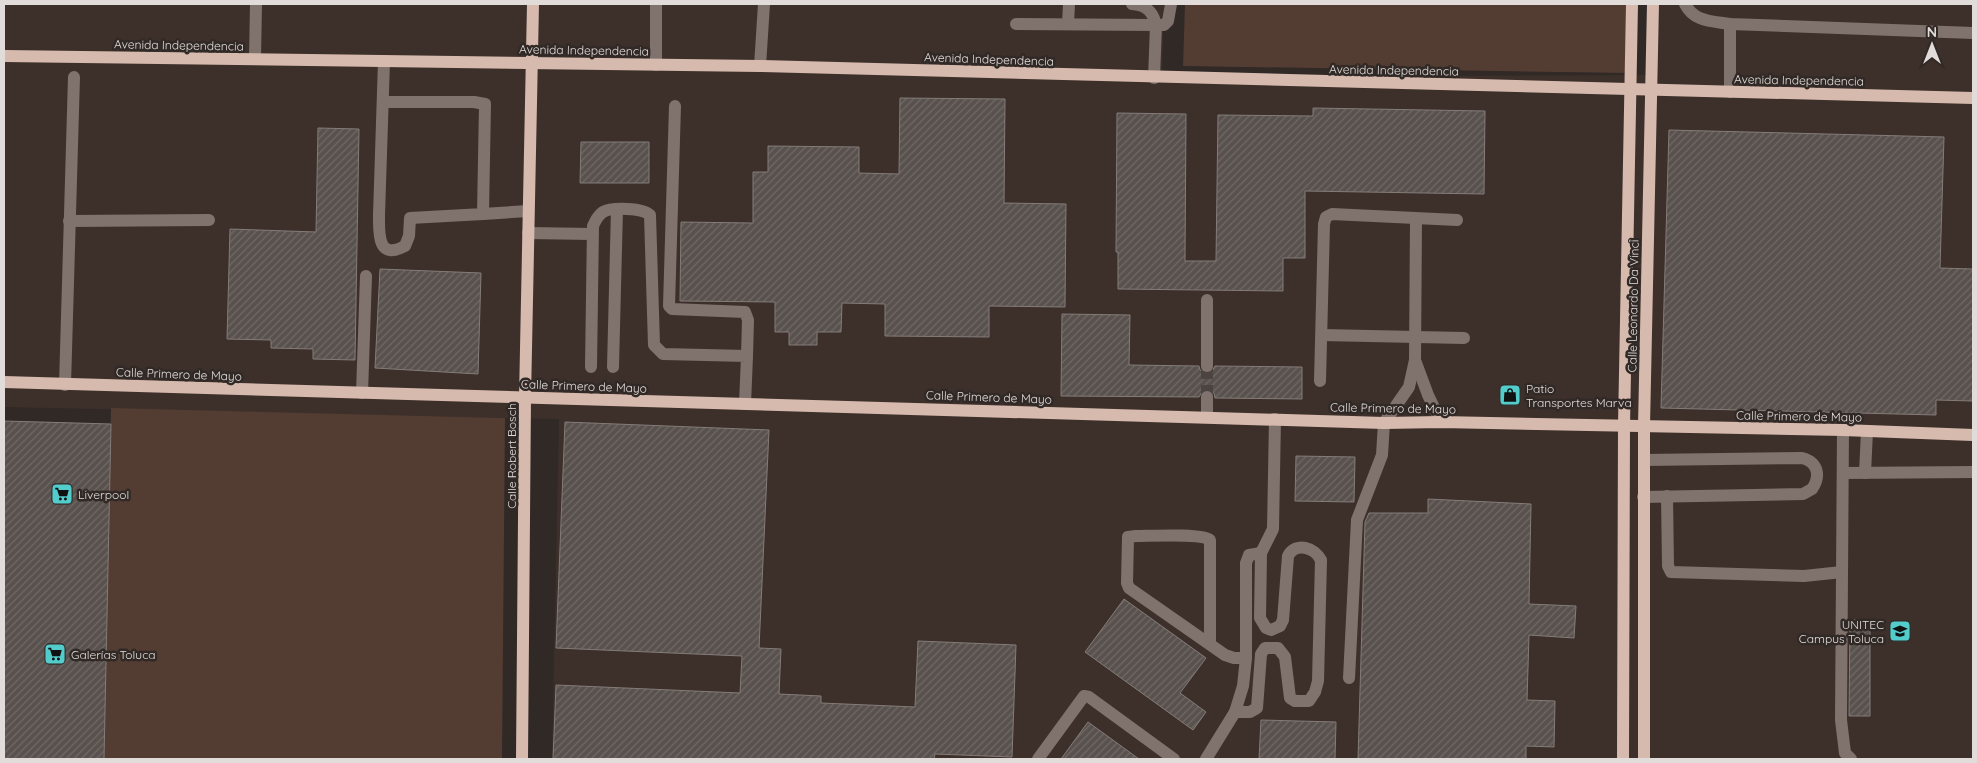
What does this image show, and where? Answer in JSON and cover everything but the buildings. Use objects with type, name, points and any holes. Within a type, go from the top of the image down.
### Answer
[{"type":"main road","name":"Calle Robert Bosch","points":[[522,759],[525,398],[533,4]]},
{"type":"main road","name":"Calle Leonardo Da Vinci","points":[[1623,759],[1624,426],[1632,4]]},
{"type":"main road","name":"Calle Leonardo Da Vinci","points":[[1644,759],[1643,497],[1653,4]]},
{"type":"main road","name":"Avenida Independencia","points":[[4,56],[760,66],[1154,78],[1973,98]]},
{"type":"main road","name":"Calle Primero de Mayo","points":[[4,382],[1384,422],[1843,430],[1973,435]]},
{"type":"lane","points":[[255,59],[256,4]]},
{"type":"lane","points":[[656,4],[656,65]]},
{"type":"lane","points":[[760,66],[764,4]]},
{"type":"lane","points":[[1068,24],[1069,4]]},
{"type":"lane","points":[[1132,4],[1141,5],[1152,12],[1156,25],[1154,78]]},
{"type":"lane","points":[[1016,24],[1164,25],[1168,21],[1170,4]]},
{"type":"lane","points":[[1686,4],[1689,11],[1699,19],[1730,24],[1973,33]]},
{"type":"lane","points":[[1730,24],[1730,92]]},
{"type":"lane","points":[[384,61],[379,215],[379,240],[381,244],[388,248],[401,248],[405,246],[410,218],[528,211]]},
{"type":"lane","points":[[65,385],[74,77]]},
{"type":"lane","points":[[383,102],[474,102],[485,104],[483,214]]},
{"type":"lane","points":[[675,106],[669,306],[672,309],[745,312],[748,320],[745,404]]},
{"type":"lane","points":[[591,367],[592,234],[596,218],[601,213],[616,209],[644,210],[650,215],[653,339],[654,345],[659,352],[666,355],[746,356]]},
{"type":"lane","points":[[613,367],[616,209]]},
{"type":"lane","points":[[1320,381],[1324,224],[1326,217],[1332,214],[1458,220]]},
{"type":"lane","points":[[1349,678],[1356,520],[1382,455],[1384,422],[1409,387],[1415,360],[1416,219]]},
{"type":"lane","points":[[69,221],[209,220]]},
{"type":"lane","points":[[528,233],[592,234]]},
{"type":"lane","points":[[362,393],[366,276]]},
{"type":"lane","points":[[1207,300],[1207,366]]},
{"type":"lane","points":[[1322,335],[1464,338]]},
{"type":"lane","points":[[1415,360],[1428,395],[1441,422]]},
{"type":"lane","points":[[1206,417],[1207,397]]},
{"type":"lane","points":[[1235,712],[1250,712],[1257,708],[1261,654],[1265,648],[1278,648],[1285,657],[1289,695],[1292,700],[1309,701],[1315,692],[1318,681],[1321,560],[1316,552],[1311,549],[1300,548],[1290,552],[1288,556],[1283,620],[1280,626],[1271,630],[1266,628],[1260,618],[1261,552],[1273,529],[1274,522],[1275,419]]},
{"type":"lane","points":[[1843,430],[1841,720],[1845,753],[1850,759]]},
{"type":"lane","points":[[1865,473],[1867,431]]},
{"type":"lane","points":[[1643,497],[1803,494],[1809,492],[1814,485],[1816,469],[1810,460],[1802,458],[1644,460]]},
{"type":"lane","points":[[1843,473],[1973,472]]},
{"type":"lane","points":[[1668,496],[1668,566],[1671,572],[1804,576],[1842,572]]},
{"type":"lane","points":[[1210,644],[1210,540],[1194,536],[1136,536],[1128,538],[1126,583],[1129,588],[1210,644],[1229,657],[1246,658]]},
{"type":"lane","points":[[1206,759],[1235,712],[1243,686],[1246,658],[1246,563],[1250,555],[1261,552]]},
{"type":"lane","points":[[1038,759],[1083,697],[1087,696],[1174,759]]},
{"type":"shaded area","points":[[4,4],[1164,4],[1162,77],[1652,75],[1654,4],[1973,4],[1973,759],[552,759],[559,419],[4,407]]},
{"type":"shaded area","points":[[1185,4],[1629,4],[1627,73],[1183,66]]},
{"type":"shaded area","points":[[111,408],[505,418],[502,759],[104,759]]},
{"type":"tunnel","points":[[1207,366],[1207,397]]},
{"type":"place","name":"Patio Transportes Marva","points":[[1510,395]]},
{"type":"place","name":"Liverpool","points":[[62,494]]},
{"type":"place","name":"UNITEC Campus Toluca","points":[[1900,631]]},
{"type":"place","name":"Galerías Toluca","points":[[55,654]]}]
